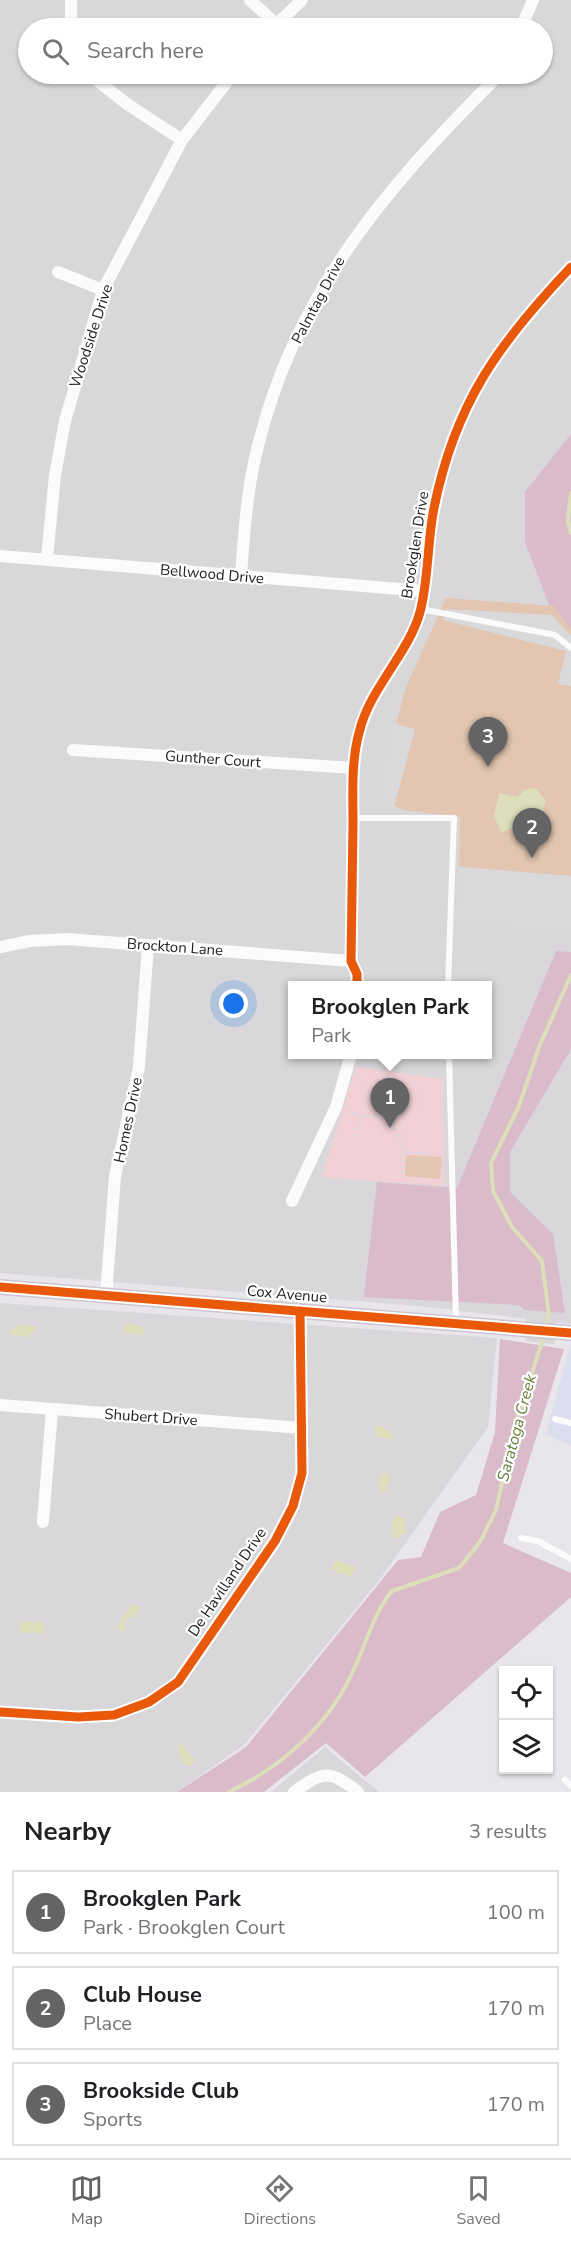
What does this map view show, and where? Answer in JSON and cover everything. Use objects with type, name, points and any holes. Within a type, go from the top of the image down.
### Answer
[{"type":"main road","name":"Cox Avenue","points":[[0,1287],[564,1332]]},
{"type":"street","points":[[71,0],[71,18]]},
{"type":"street","points":[[250,0],[267,18]]},
{"type":"street","points":[[283,18],[302,0]]},
{"type":"street","points":[[525,18],[533,0]]},
{"type":"street","points":[[102,84],[127,104],[182,140]]},
{"type":"street","name":"Woodside Drive","points":[[47,559],[55,475],[65,421],[103,290],[182,140],[225,84]]},
{"type":"street","name":"Palmtag Drive","points":[[241,576],[245,517],[257,446],[280,373],[326,279],[350,241],[413,163],[490,84]]},
{"type":"street","name":"Brookglen Drive","points":[[357,981],[357,974],[351,961],[354,768],[358,733],[367,709],[421,609],[434,509],[442,475],[466,407],[483,375],[511,332],[571,267]]},
{"type":"street","points":[[58,272],[103,290]]},
{"type":"street","name":"Bellwood Drive","points":[[0,556],[424,591]]},
{"type":"street","name":"Gunther Court","points":[[74,750],[354,768]]},
{"type":"street","name":"Brockton Lane","points":[[0,947],[30,941],[67,939],[351,961]]},
{"type":"street","name":"Homes Drive","points":[[106,1296],[116,1176],[139,1067],[148,945]]},
{"type":"street","points":[[292,1201],[336,1107],[350,1059]]},
{"type":"street","name":"De Havilland Drive","points":[[0,1712],[78,1718],[114,1715],[149,1702],[178,1682],[275,1541],[293,1506],[302,1473],[300,1311]]},
{"type":"street","name":"Shubert Drive","points":[[0,1405],[302,1428]]},
{"type":"street","points":[[43,1522],[52,1410]]},
{"type":"street","points":[[294,1792],[317,1776],[339,1777],[358,1792]]},
{"type":"lane","points":[[421,609],[555,635],[571,648]]},
{"type":"lane","points":[[353,818],[454,818],[448,981]]},
{"type":"lane","points":[[449,1059],[456,1322]]},
{"type":"lane","points":[[555,1419],[571,1423]]},
{"type":"lane","points":[[520,1538],[538,1541],[571,1559]]},
{"type":"lane","points":[[565,1780],[571,1786]]},
{"type":"path","points":[[336,1107],[360,1115],[379,1116],[393,1123],[405,1152],[403,1174]]},
{"type":"path","points":[[356,1136],[360,1115]]},
{"type":"path","points":[[405,1152],[431,1154]]},
{"type":"shaded area","points":[[0,0],[571,0],[571,1324],[419,1306],[0,1273]]},
{"type":"shaded area","points":[[571,434],[571,636],[552,613],[525,542],[525,492]]},
{"type":"shaded area","points":[[446,598],[554,606],[571,629],[571,876],[459,867],[460,817],[403,810],[394,806],[415,729],[396,724],[406,687]]},
{"type":"shaded area","points":[[446,609],[552,615],[571,636],[571,686],[558,684],[566,651],[443,620]]},
{"type":"shaded area","points":[[390,723],[415,729],[394,806],[377,803]]},
{"type":"shaded area","points":[[536,788],[546,801],[537,830],[519,824],[502,833],[494,817],[499,793],[518,797],[524,790]]},
{"type":"shaded area","points":[[459,867],[571,876],[571,932],[454,924]]},
{"type":"shaded area","points":[[556,951],[571,952],[571,1049],[510,1152],[510,1192],[553,1234],[565,1313],[525,1310],[519,1305],[364,1297],[377,1182],[457,1188]]},
{"type":"shaded area","points":[[356,1067],[443,1079],[444,1186],[322,1177]]},
{"type":"shaded area","points":[[406,1155],[442,1157],[440,1179],[405,1176]]},
{"type":"shaded area","points":[[0,1303],[497,1338],[488,1427],[380,1579],[244,1745],[177,1792],[0,1792]]},
{"type":"shaded area","points":[[126,1324],[139,1325],[144,1331],[141,1335],[125,1333],[123,1329]]},
{"type":"shaded area","points":[[20,1325],[34,1326],[36,1329],[28,1337],[11,1335],[11,1329]]},
{"type":"shaded area","points":[[500,1339],[564,1349],[503,1543],[571,1573],[571,1597],[365,1777],[326,1743],[264,1792],[177,1792],[246,1747],[398,1560],[421,1557],[440,1512],[476,1495],[495,1432]]},
{"type":"shaded area","points":[[571,1341],[571,1445],[546,1435]]},
{"type":"shaded area","points":[[380,1425],[394,1434],[391,1440],[376,1436],[375,1428]]},
{"type":"shaded area","points":[[385,1471],[389,1478],[386,1491],[382,1493],[378,1489],[380,1475]]},
{"type":"shaded area","points":[[397,1514],[405,1519],[405,1533],[398,1538],[393,1536],[393,1527],[390,1524]]},
{"type":"shaded area","points":[[335,1560],[355,1567],[352,1577],[331,1570]]},
{"type":"shaded area","points":[[133,1603],[140,1608],[123,1626],[126,1628],[123,1633],[116,1628]]},
{"type":"shaded area","points":[[21,1621],[44,1623],[43,1635],[37,1632],[20,1633]]},
{"type":"shaded area","points":[[181,1743],[195,1760],[191,1766],[184,1764],[178,1751]]},
{"type":"shaded area","points":[[325,1747],[379,1792],[271,1792]]},
{"type":"pier","name":"Saratoga Creek","points":[[526,1312],[557,1315],[555,1344],[526,1341]]},
{"type":"waterway","name":"Saratoga Creek","points":[[571,493],[568,521],[571,533]]},
{"type":"waterway","name":"Saratoga Creek","points":[[546,1326],[549,1315],[542,1261],[512,1227],[493,1191],[491,1163],[519,1106],[539,1047],[571,975]]},
{"type":"waterway","name":"Saratoga Creek","points":[[229,1792],[249,1782],[286,1756],[303,1741],[332,1708],[344,1689],[375,1618],[392,1591],[459,1568],[480,1542],[496,1510],[514,1428],[544,1336]]},
{"type":"cycle path","points":[[357,981],[357,974],[351,961],[353,778],[359,733],[371,701],[415,627],[425,586],[434,508],[454,437],[468,406],[483,377],[522,322],[571,267]]},
{"type":"cycle path","points":[[0,1287],[571,1333]]},
{"type":"cycle path","points":[[0,1712],[78,1717],[114,1715],[149,1702],[178,1682],[275,1541],[293,1506],[302,1473],[300,1311]]},
{"type":"place","name":"Brookside Club","points":[[488,767]]},
{"type":"place","name":"Club House","points":[[532,858]]},
{"type":"place","name":"Brookglen Park","points":[[390,1128]]}]
